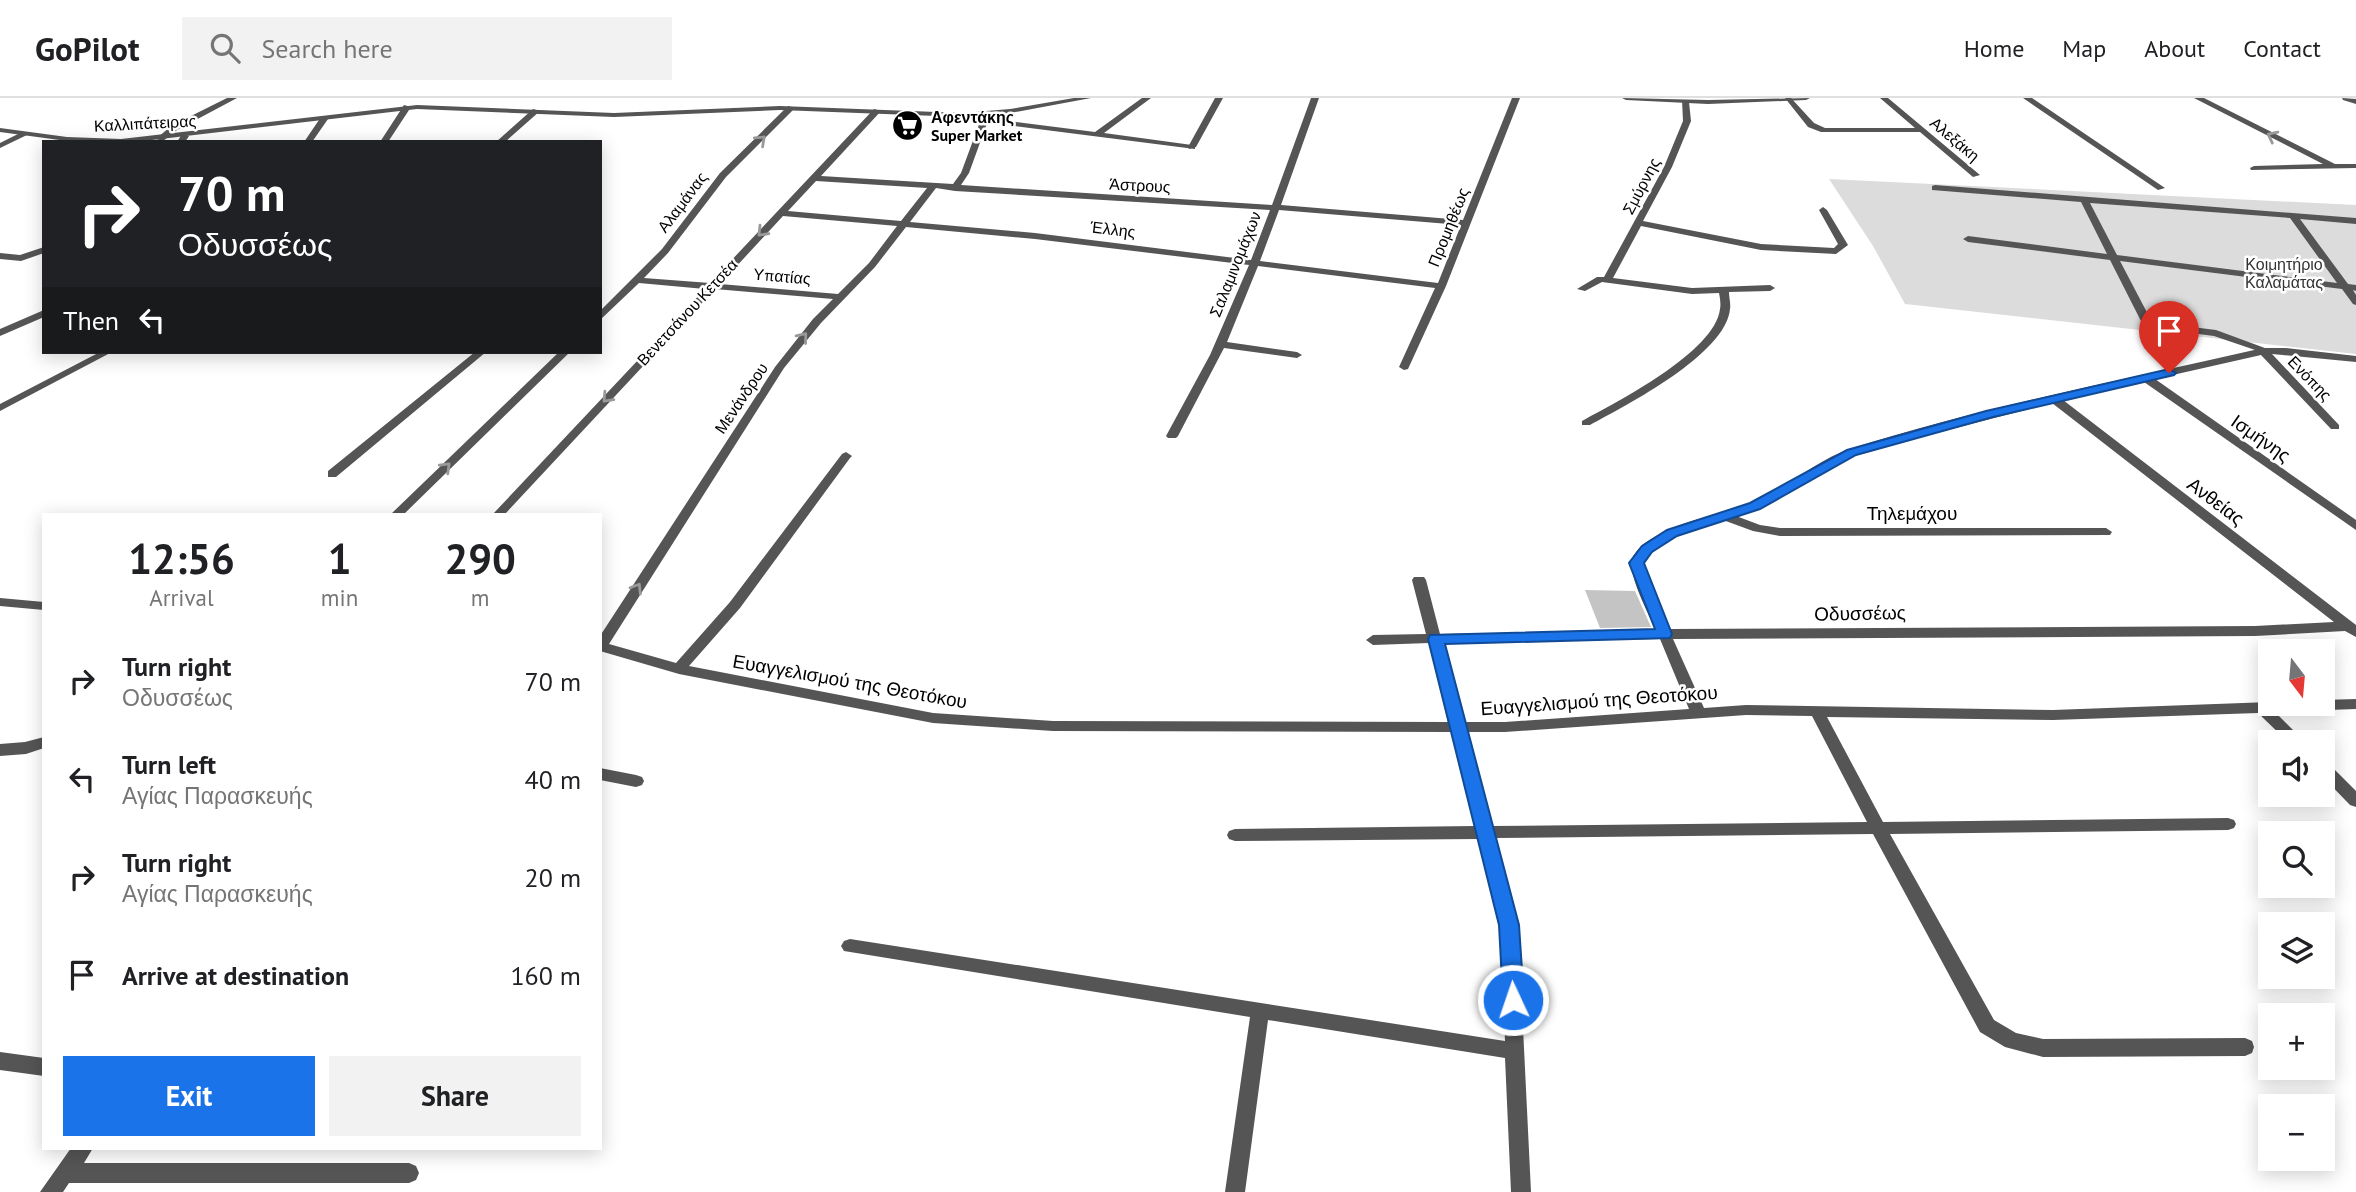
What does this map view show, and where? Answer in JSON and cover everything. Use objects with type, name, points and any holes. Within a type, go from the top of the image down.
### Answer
[{"type":"street","points":[[160,139],[174,128],[233,98]]},
{"type":"street","name":"Καλλιπάτειρας","points":[[131,140],[183,139],[324,119],[407,103],[631,115],[791,108],[987,113],[1087,98]]},
{"type":"street","points":[[1098,134],[1147,98]]},
{"type":"street","points":[[955,188],[965,173],[987,113],[999,122],[1192,147],[1219,98]]},
{"type":"street","name":"Σαλαμινομάχων","points":[[1172,436],[1219,344],[1254,262],[1315,98]]},
{"type":"street","name":"Προμηθέως","points":[[1404,367],[1441,286],[1516,98]]},
{"type":"street","points":[[1626,98],[1685,102],[1806,98]]},
{"type":"street","name":"Αλεξάκη","points":[[1884,98],[1976,175]]},
{"type":"street","points":[[2027,98],[2161,188]]},
{"type":"street","points":[[2197,98],[2333,166]]},
{"type":"street","points":[[2346,98],[2356,102]]},
{"type":"street","points":[[1788,99],[1811,125],[1824,130],[1923,130]]},
{"type":"street","name":"Σμύρνης","points":[[1608,279],[1668,167],[1687,121],[1685,102]]},
{"type":"street","points":[[385,140],[407,103]]},
{"type":"street","name":"Αλαμάνας","points":[[602,315],[680,233],[723,175],[791,108]]},
{"type":"street","points":[[502,140],[536,111]]},
{"type":"street","name":"Βενετσάνου Κετσέα","points":[[500,513],[877,111]]},
{"type":"street","points":[[309,140],[324,119]]},
{"type":"street","name":"Καλλιπάτειρας","points":[[0,130],[91,140]]},
{"type":"street","points":[[0,146],[25,134]]},
{"type":"street","points":[[2253,168],[2356,166]]},
{"type":"street","name":"Άστρους","points":[[812,178],[1402,215],[1466,223]]},
{"type":"street","name":"Μενάνδρου","points":[[602,644],[780,367],[905,224],[933,187]]},
{"type":"street","points":[[1936,188],[2356,221]]},
{"type":"street","points":[[2084,199],[2148,325],[2216,333],[2265,351],[2356,359]]},
{"type":"street","points":[[1638,223],[1761,247],[1836,251],[1843,245],[1823,210]]},
{"type":"street","name":"Έλλης","points":[[780,213],[1254,262],[1441,286]]},
{"type":"street","points":[[2293,216],[2356,302]]},
{"type":"street","points":[[1968,239],[2356,288]]},
{"type":"street","points":[[0,256],[21,258],[42,251]]},
{"type":"street","points":[[1583,289],[1595,280],[1608,279],[1674,289],[1724,291],[1770,288]]},
{"type":"street","name":"Υπατίας","points":[[638,280],[840,297]]},
{"type":"street","points":[[1586,423],[1647,389],[1696,352],[1724,318],[1728,304],[1724,291]]},
{"type":"street","points":[[0,333],[42,314]]},
{"type":"street","points":[[1219,344],[1297,355]]},
{"type":"street","points":[[1698,712],[1637,570],[1639,557],[1672,533],[1773,498],[1852,452],[2054,399],[2265,351]]},
{"type":"street","name":"Ενόπης","points":[[2265,351],[2335,427]]},
{"type":"street","points":[[0,408],[103,354]]},
{"type":"street","points":[[332,474],[479,354]]},
{"type":"street","points":[[398,513],[563,354]]},
{"type":"street","name":"Ισμήνης","points":[[2146,378],[2356,526]]},
{"type":"street","name":"Ανθείας","points":[[2054,399],[2352,629]]},
{"type":"street","points":[[679,669],[735,605],[846,456]]},
{"type":"street","name":"Τηλεμάχου","points":[[1721,515],[1764,530],[1780,532],[2106,532]]},
{"type":"street","points":[[1419,580],[1509,925],[1521,1192]]},
{"type":"street","points":[[0,602],[42,606]]},
{"type":"street","name":"Οδυσσέως","points":[[1373,640],[1665,634],[2352,629]]},
{"type":"street","name":"Ευαγγελισμού της Θεοτόκου","points":[[602,646],[679,669],[908,713],[986,723],[1053,726],[1458,728],[1524,726],[1698,712],[2053,715],[2258,709]]},
{"type":"street","name":"Ευαγγελισμού της Θεοτόκου","points":[[2335,705],[2356,704]]},
{"type":"street","points":[[1817,711],[1987,1026],[2012,1041],[2043,1048],[2245,1047]]},
{"type":"street","points":[[2271,716],[2285,730]]},
{"type":"street","points":[[0,750],[26,748],[42,743]]},
{"type":"street","points":[[602,774],[636,781]]},
{"type":"street","points":[[2335,779],[2356,801]]},
{"type":"street","points":[[1236,835],[1879,830],[2228,824]]},
{"type":"street","points":[[850,946],[1516,1051]]},
{"type":"street","points":[[1235,1192],[1260,1010]]},
{"type":"street","points":[[0,1061],[42,1067]]},
{"type":"street","points":[[50,1192],[82,1150]]},
{"type":"street","points":[[65,1173],[409,1173]]},
{"type":"green space","name":"Κοιμητήριο Καλαμάτας","points":[[1829,179],[2356,205],[2356,354],[1905,304],[1873,246]]},
{"type":"building","points":[[1585,590],[1635,591],[1651,627],[1600,628]]},
{"type":"place","name":"Αφεντάκης Super Market","points":[[908,126]]},
{"type":"route","points":[[1513,1000],[1509,925],[1436,639],[1665,634],[1637,570],[1637,563],[1647,549],[1672,533],[1755,506],[1852,452],[1990,414],[2169,373]]}]
